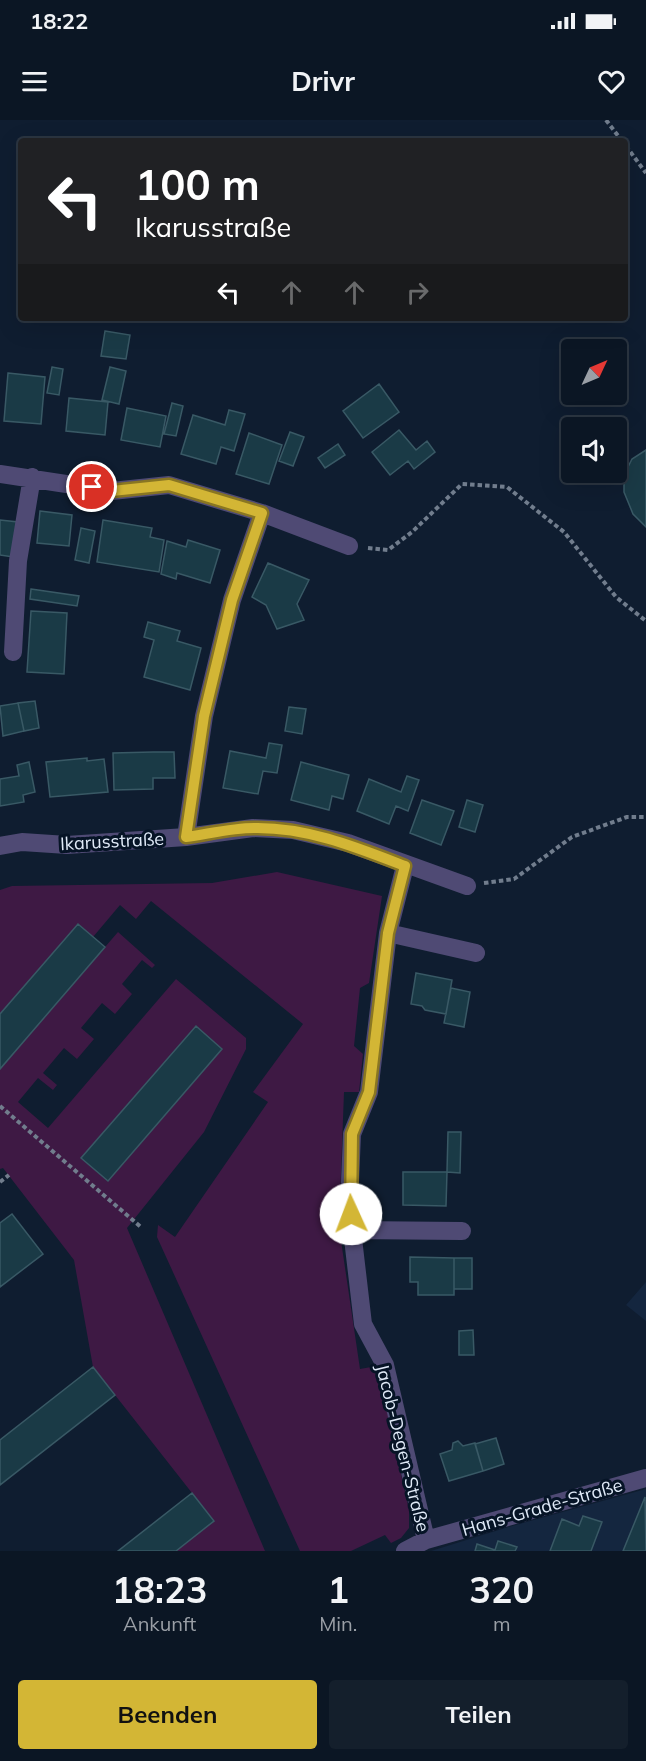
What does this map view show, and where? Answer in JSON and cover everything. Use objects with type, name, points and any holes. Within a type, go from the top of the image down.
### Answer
[{"type":"street","points":[[0,474],[32,477],[112,491],[169,485],[262,513],[349,546]]},
{"type":"street","points":[[13,652],[18,561],[32,477]]},
{"type":"street","points":[[186,837],[207,705],[232,600],[262,513]]},
{"type":"street","name":"Ikarusstraße","points":[[0,846],[22,842],[67,845],[186,837],[253,828],[293,830],[348,843],[405,866],[466,886]]},
{"type":"street","name":"Jacob-Degen-Straße","points":[[405,866],[388,933],[369,1092],[352,1134],[352,1230],[363,1324],[385,1365],[426,1540]]},
{"type":"street","points":[[388,933],[476,953]]},
{"type":"street","points":[[352,1230],[462,1231]]},
{"type":"street","name":"Hans-Grade-Straße","points":[[405,1551],[426,1540],[646,1479]]},
{"type":"path","points":[[606,120],[620,138]]},
{"type":"path","points":[[628,149],[646,173]]},
{"type":"path","points":[[349,546],[388,550],[412,532],[462,484],[507,487],[564,532],[616,597],[646,621]]},
{"type":"path","points":[[466,886],[514,879],[572,837],[627,817],[646,817]]},
{"type":"path","points":[[0,1106],[142,1228]]},
{"type":"path","points":[[0,1182],[9,1176]]},
{"type":"shaded area","points":[[277,872],[382,896],[369,983],[360,988],[354,1046],[363,1054],[359,1092],[344,1092],[339,1227],[360,1369],[377,1366],[409,1510],[409,1528],[401,1538],[391,1543],[385,1535],[351,1551],[300,1551],[157,1237],[158,1225],[175,1237],[268,1102],[253,1092],[303,1024],[151,901],[136,919],[120,905],[93,937],[78,924],[0,1014],[0,890],[12,886],[212,883]]},
{"type":"shaded area","points":[[118,932],[155,965],[152,968],[142,960],[122,984],[132,994],[115,1014],[102,1003],[81,1028],[94,1039],[77,1059],[64,1048],[43,1073],[57,1085],[53,1090],[38,1078],[18,1102],[48,1128],[176,979],[246,1038],[246,1049],[204,1132],[127,1228],[265,1551],[176,1551],[214,1521],[93,1367],[74,1260],[3,1168],[0,1169],[0,1069]],"holes":[[[196,1026],[222,1049],[108,1181],[82,1158]]]},
{"type":"shaded area","points":[[646,1282],[646,1321],[626,1305]]},
{"type":"shaded area","points":[[646,1489],[646,1551],[431,1551],[512,1526]]},
{"type":"building","points":[[105,331],[130,335],[126,359],[101,356]]},
{"type":"building","points":[[52,367],[63,369],[59,395],[47,393]]},
{"type":"building","points":[[110,367],[126,371],[119,404],[102,400]]},
{"type":"building","points":[[8,373],[45,377],[41,424],[4,421]]},
{"type":"building","points":[[379,384],[399,412],[363,438],[343,411]]},
{"type":"building","points":[[69,398],[108,402],[105,435],[66,431]]},
{"type":"building","points":[[172,403],[183,406],[176,436],[164,434]]},
{"type":"building","points":[[127,408],[166,416],[160,447],[121,440]]},
{"type":"building","points":[[229,410],[245,414],[234,451],[221,447],[216,464],[181,454],[193,415],[225,425]]},
{"type":"building","points":[[399,430],[416,450],[427,441],[435,452],[414,469],[408,461],[390,475],[372,452]]},
{"type":"building","points":[[290,432],[304,437],[293,466],[279,461]]},
{"type":"building","points":[[249,433],[282,445],[269,484],[236,474]]},
{"type":"building","points":[[338,444],[345,455],[325,468],[318,458]]},
{"type":"building","points":[[646,450],[646,527],[633,514],[624,492],[624,483],[627,483],[627,469],[632,459]]},
{"type":"building","points":[[40,511],[72,515],[69,546],[37,543]]},
{"type":"building","points":[[0,520],[18,522],[13,557],[0,555]]},
{"type":"building","points":[[103,520],[152,528],[150,537],[164,540],[159,572],[97,562]]},
{"type":"building","points":[[81,528],[95,531],[89,563],[75,560]]},
{"type":"building","points":[[188,540],[220,550],[210,583],[177,573],[176,579],[161,574],[167,541],[186,547]]},
{"type":"building","points":[[268,563],[309,580],[297,604],[304,620],[277,629],[266,605],[252,597]]},
{"type":"building","points":[[31,589],[79,596],[77,606],[30,599]]},
{"type":"building","points":[[31,611],[67,613],[64,674],[27,672]]},
{"type":"building","points":[[148,622],[180,631],[177,641],[201,648],[190,690],[144,677],[154,640],[144,637]]},
{"type":"building","points":[[35,701],[39,728],[24,731],[18,703]]},
{"type":"building","points":[[18,703],[24,731],[3,736],[0,706]]},
{"type":"building","points":[[289,707],[306,709],[302,734],[285,731]]},
{"type":"building","points":[[269,743],[282,745],[277,773],[263,771],[258,794],[223,788],[230,751],[266,758]]},
{"type":"building","points":[[174,752],[175,778],[153,778],[153,789],[114,790],[113,753]]},
{"type":"building","points":[[87,758],[87,761],[104,759],[108,792],[50,797],[46,762]]},
{"type":"building","points":[[29,762],[35,792],[23,795],[24,802],[0,806],[0,779],[19,776],[17,765]]},
{"type":"building","points":[[301,762],[349,775],[343,799],[332,796],[329,810],[291,800]]},
{"type":"building","points":[[407,776],[419,780],[408,811],[396,806],[389,824],[357,811],[369,779],[401,792]]},
{"type":"building","points":[[422,800],[454,811],[441,845],[410,833]]},
{"type":"building","points":[[467,800],[483,805],[475,832],[459,827]]},
{"type":"building","points":[[78,924],[105,947],[0,1069],[0,1014]]},
{"type":"building","points":[[416,973],[452,980],[446,1014],[425,1010],[422,1006],[411,1004]]},
{"type":"building","points":[[451,988],[470,992],[464,1027],[444,1023]]},
{"type":"building","points":[[196,1026],[222,1049],[108,1181],[81,1158]]},
{"type":"building","points":[[448,1132],[461,1132],[460,1173],[447,1172]]},
{"type":"building","points":[[403,1172],[447,1172],[446,1206],[403,1205]]},
{"type":"building","points":[[12,1214],[43,1254],[0,1287],[0,1223]]},
{"type":"building","points":[[410,1257],[454,1258],[454,1295],[418,1295],[418,1282],[410,1282]]},
{"type":"building","points":[[454,1258],[472,1258],[472,1289],[454,1289]]},
{"type":"building","points":[[473,1330],[474,1355],[459,1355],[459,1331]]},
{"type":"building","points":[[93,1367],[115,1395],[0,1485],[0,1440]]},
{"type":"building","points":[[496,1438],[504,1464],[483,1471],[475,1444]]},
{"type":"building","points":[[458,1441],[463,1446],[475,1443],[483,1471],[449,1481],[440,1454],[452,1450],[453,1443]]},
{"type":"building","points":[[192,1493],[214,1521],[176,1551],[118,1551]]},
{"type":"building","points":[[645,1497],[646,1551],[623,1551]]},
{"type":"building","points":[[583,1516],[602,1522],[591,1551],[550,1551],[562,1519],[579,1526]]},
{"type":"building","points":[[498,1541],[517,1547],[515,1551],[475,1551],[477,1544],[495,1550]]},
{"type":"route","points":[[92,487],[112,491],[169,485],[262,513],[232,600],[204,716],[186,837],[253,828],[293,830],[348,843],[405,866],[388,933],[369,1092],[352,1134],[351,1214]]}]
